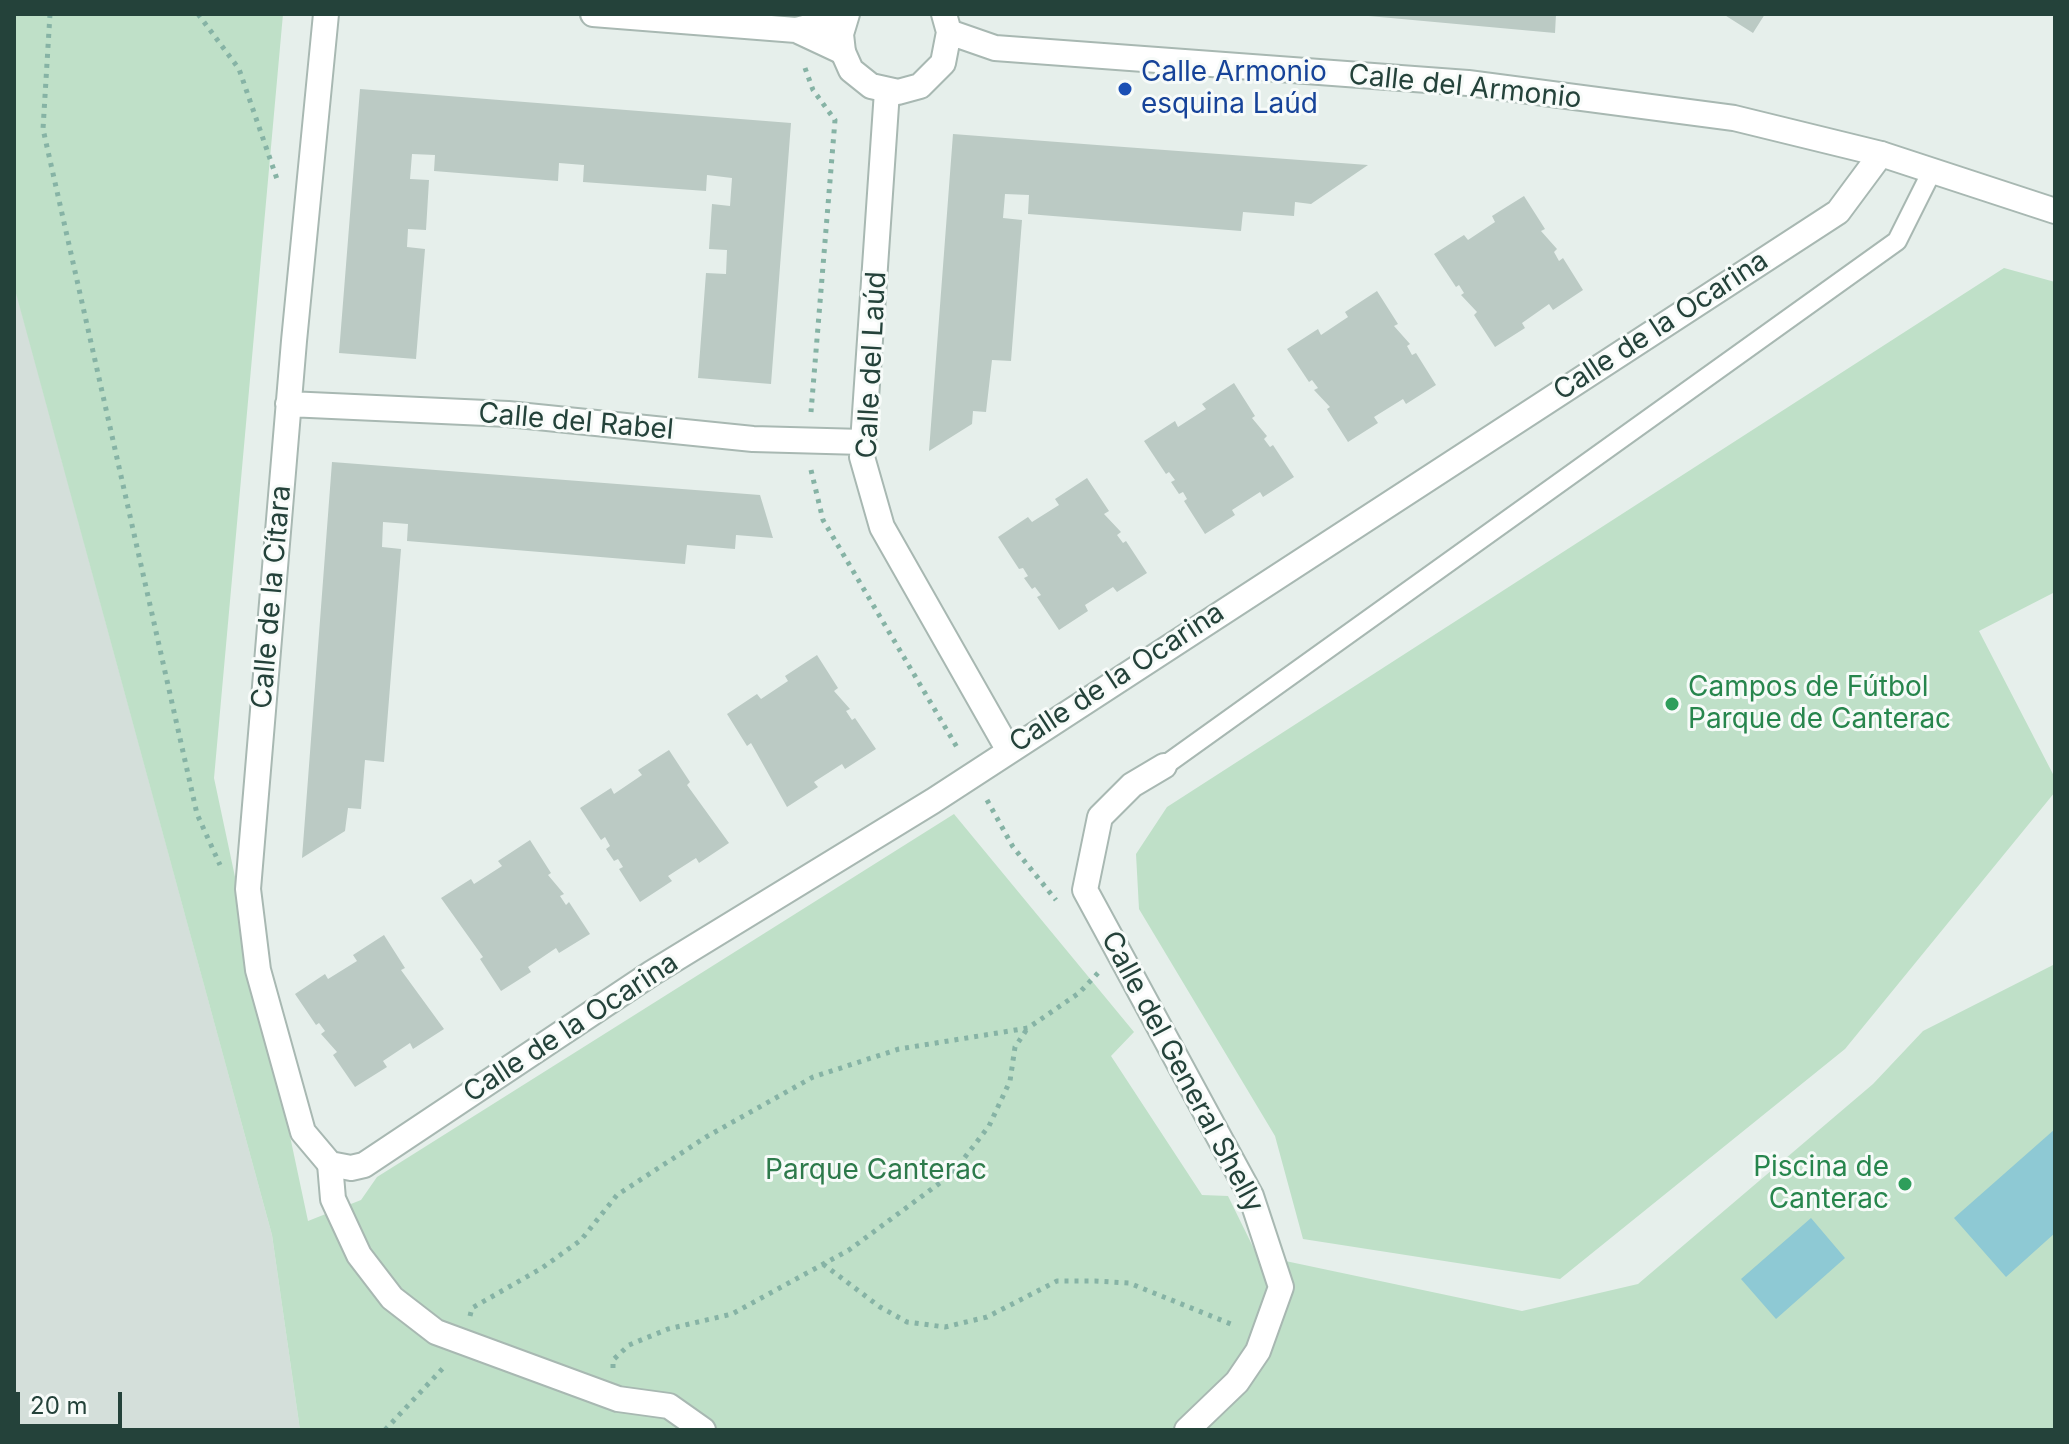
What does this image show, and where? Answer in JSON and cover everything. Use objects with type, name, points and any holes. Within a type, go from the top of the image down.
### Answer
[{"type":"street","name":"Calle de la Cítara","points":[[326,14],[288,404],[248,889],[258,970],[303,1132],[330,1164]]},
{"type":"street","points":[[593,14],[796,30],[846,16]]},
{"type":"street","points":[[846,16],[841,34],[843,52],[858,78],[887,91],[920,86],[943,63],[946,23]]},
{"type":"street","name":"Calle del Armonio","points":[[946,23],[995,48]]},
{"type":"street","points":[[796,30],[843,52]]},
{"type":"street","name":"Calle del Armonio","points":[[943,63],[995,48],[1468,83],[1734,118],[1881,154],[2055,211]]},
{"type":"street","name":"Calle del Laúd","points":[[887,91],[862,457],[882,527],[1008,749]]},
{"type":"street","name":"Calle de la Ocarina","points":[[330,1164],[351,1168],[364,1165],[652,973],[933,801],[1008,749],[1838,212],[1881,154]]},
{"type":"street","name":"Calle del Rabel","points":[[288,404],[508,414],[753,439],[863,442]]},
{"type":"street","name":"Calle del General Shelly","points":[[1164,766],[1132,785],[1100,817],[1085,890],[1251,1196],[1281,1287],[1263,1337],[1237,1382],[1187,1430]]},
{"type":"street","points":[[330,1164],[333,1199],[359,1255],[392,1298],[436,1332],[618,1399],[669,1406],[703,1430]]},
{"type":"lane","points":[[1164,766],[1897,241],[1932,171]]},
{"type":"path","points":[[50,14],[43,129],[197,814],[222,871]]},
{"type":"path","points":[[198,14],[239,69],[277,179],[308,188]]},
{"type":"path","points":[[618,1399],[613,1360],[629,1345],[668,1329],[732,1314],[849,1250],[952,1174],[989,1126],[1010,1081],[1015,1047],[1028,1028],[1079,993],[1098,972],[1115,943]]},
{"type":"path","points":[[385,1430],[430,1386],[463,1342],[472,1308],[542,1268],[581,1240],[617,1195],[706,1137],[800,1084],[899,1049],[1028,1028]]},
{"type":"path","points":[[822,1264],[880,1307],[907,1322],[945,1327],[987,1317],[1057,1281],[1095,1281],[1129,1283],[1263,1337]]},
{"type":"shaded area","points":[[14,284],[272,1235],[300,1430],[14,1430]]},
{"type":"green space","name":"Parque Canterac","points":[[14,14],[283,14],[214,778],[308,1221],[361,1200],[377,1177],[954,814],[1134,1032],[1111,1056],[1202,1195],[1228,1196],[1257,1255],[1522,1311],[1638,1284],[1873,1084],[1923,1031],[2055,964],[2055,1430],[300,1430],[272,1235],[14,286]]},
{"type":"green space","name":"Campos de Fútbol Parque de Canterac","points":[[2004,268],[2055,282],[2055,592],[1979,631],[2055,778],[2055,792],[1845,1049],[1560,1279],[1303,1239],[1275,1136],[1139,909],[1136,854],[1167,807]]},
{"type":"water","points":[[2055,1129],[2055,1233],[2006,1277],[1954,1218]]},
{"type":"water","points":[[1811,1218],[1845,1258],[1776,1319],[1741,1279]]},
{"type":"building","points":[[1347,14],[1556,14],[1555,33]]},
{"type":"building","points":[[1723,14],[1765,14],[1753,33]]},
{"type":"building","points":[[360,89],[791,123],[771,384],[698,378],[706,273],[726,274],[727,250],[709,249],[712,204],[730,206],[732,178],[707,175],[706,191],[583,182],[584,165],[559,163],[558,181],[434,171],[435,155],[412,154],[410,179],[429,180],[426,230],[408,229],[407,247],[425,249],[416,359],[339,353]]},
{"type":"building","points":[[953,134],[1368,165],[1311,204],[1295,202],[1294,216],[1243,212],[1241,231],[1028,214],[1029,195],[1005,194],[1003,218],[1022,220],[1011,361],[992,360],[986,412],[973,411],[972,424],[929,451]]},
{"type":"building","points":[[1524,196],[1545,229],[1541,231],[1557,249],[1554,252],[1559,261],[1563,258],[1583,290],[1553,310],[1549,304],[1522,323],[1525,328],[1495,347],[1474,315],[1477,312],[1461,295],[1464,293],[1459,285],[1456,287],[1434,254],[1464,235],[1468,240],[1495,222],[1492,216]]},
{"type":"building","points":[[1377,291],[1398,324],[1394,326],[1410,344],[1407,346],[1412,355],[1416,353],[1436,385],[1406,404],[1403,399],[1374,417],[1378,423],[1348,442],[1327,409],[1330,407],[1314,390],[1318,388],[1312,380],[1309,382],[1287,349],[1318,329],[1321,335],[1348,317],[1345,312]]},
{"type":"building","points":[[1234,383],[1255,416],[1252,418],[1267,436],[1264,439],[1270,447],[1273,445],[1294,477],[1263,497],[1260,492],[1232,510],[1235,515],[1205,534],[1184,501],[1187,499],[1183,492],[1179,494],[1171,482],[1175,480],[1169,472],[1166,474],[1144,441],[1175,421],[1178,427],[1206,409],[1202,404]]},
{"type":"building","points":[[332,462],[760,495],[773,538],[736,535],[735,549],[687,545],[685,564],[407,541],[408,524],[383,522],[382,547],[401,549],[384,762],[365,760],[361,809],[348,808],[345,831],[302,858]]},
{"type":"building","points":[[1087,478],[1109,511],[1104,514],[1121,532],[1117,535],[1123,543],[1126,541],[1147,573],[1117,592],[1113,587],[1085,605],[1088,611],[1059,630],[1037,597],[1041,595],[1035,587],[1032,589],[1024,578],[1028,576],[1023,568],[1019,569],[998,537],[1028,517],[1032,522],[1059,505],[1055,499]]},
{"type":"building","points":[[817,655],[838,688],[834,691],[850,709],[846,711],[852,720],[855,718],[876,749],[845,769],[842,764],[814,782],[818,787],[787,807],[751,743],[747,746],[727,714],[757,694],[761,699],[788,681],[785,676]]},
{"type":"building","points":[[669,750],[690,782],[687,785],[729,843],[699,863],[696,858],[668,876],[672,881],[640,902],[619,869],[623,867],[618,859],[614,861],[606,849],[610,846],[605,837],[601,840],[580,808],[611,788],[614,794],[642,775],[638,770]]},
{"type":"building","points":[[530,840],[551,873],[548,875],[564,894],[560,896],[566,905],[569,902],[590,934],[559,953],[556,948],[528,967],[531,972],[501,991],[480,959],[483,957],[441,898],[471,879],[474,884],[502,866],[498,861]]},
{"type":"building","points":[[384,935],[405,968],[401,970],[444,1029],[413,1049],[410,1043],[383,1061],[387,1067],[355,1087],[333,1055],[337,1052],[321,1034],[325,1031],[319,1023],[316,1025],[295,994],[325,974],[328,979],[357,961],[353,955]]},
{"type":"place","name":"Calle Armonio esquina Laúd","points":[[1125,89]]},
{"type":"place","name":"Campos de Fútbol Parque de Canterac","points":[[1672,704]]},
{"type":"place","name":"Piscina de Canterac","points":[[1905,1184]]}]
